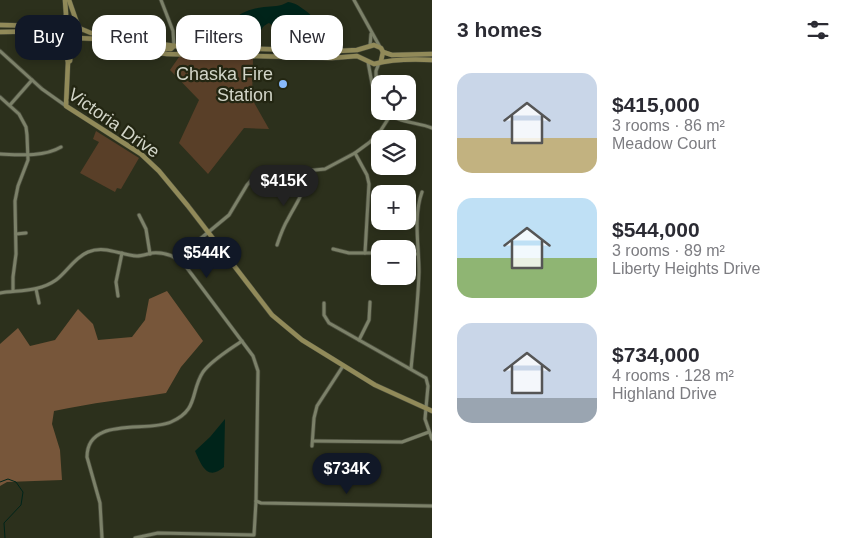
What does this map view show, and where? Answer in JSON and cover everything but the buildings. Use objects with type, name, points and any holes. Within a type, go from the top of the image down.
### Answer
[{"type":"main road","points":[[65,0],[66,15]]},
{"type":"main road","points":[[69,0],[74,15]]},
{"type":"main road","points":[[0,25],[15,25]]},
{"type":"main road","points":[[82,28],[91,33],[110,34],[174,46],[338,51],[376,46],[392,55],[432,54]]},
{"type":"main road","points":[[0,32],[15,32]]},
{"type":"main road","points":[[166,49],[172,49],[174,46]]},
{"type":"main road","points":[[367,61],[364,53],[369,47]]},
{"type":"main road","points":[[380,62],[382,50]]},
{"type":"main road","points":[[166,54],[332,58],[357,56],[374,64],[380,62],[432,60]]},
{"type":"main road","points":[[66,106],[68,62]]},
{"type":"main road","name":"Victoria Drive","points":[[66,106],[141,154],[172,185],[272,315],[302,340],[343,366],[388,391],[432,411]]},
{"type":"street","points":[[161,0],[173,31],[174,46]]},
{"type":"street","points":[[354,0],[382,50]]},
{"type":"street","points":[[369,47],[371,33]]},
{"type":"street","name":"Victoria Drive","points":[[0,51],[42,90],[66,106]]},
{"type":"street","points":[[367,61],[371,80]]},
{"type":"street","points":[[376,75],[380,62]]},
{"type":"street","points":[[10,105],[32,80]]},
{"type":"street","points":[[0,97],[19,114],[26,127],[28,154],[26,168],[16,192],[13,291]]},
{"type":"street","points":[[180,260],[194,244],[229,214],[247,185],[256,175],[271,169],[305,171],[325,169],[355,154],[375,136],[387,120]]},
{"type":"street","points":[[403,120],[432,128]]},
{"type":"street","points":[[0,154],[28,154],[54,151],[62,147]]},
{"type":"street","points":[[355,154],[367,175],[368,184],[365,253]]},
{"type":"street","points":[[277,245],[287,220],[302,195],[305,171]]},
{"type":"street","points":[[411,369],[419,271],[417,254],[419,201],[422,192]]},
{"type":"street","points":[[140,215],[146,229],[150,254]]},
{"type":"street","points":[[16,234],[26,233]]},
{"type":"street","points":[[0,293],[36,289],[54,281],[78,258],[88,252],[101,249],[137,256],[166,254],[180,260],[253,356],[258,371],[254,536],[158,533],[136,538]]},
{"type":"street","points":[[333,249],[345,252],[371,253]]},
{"type":"street","points":[[118,296],[116,282],[122,253]]},
{"type":"street","points":[[36,289],[39,303]]},
{"type":"street","points":[[359,340],[369,320],[370,302]]},
{"type":"street","points":[[324,303],[324,315],[327,321],[424,376],[428,381],[424,419],[432,438]]},
{"type":"street","points":[[102,538],[100,503],[86,457],[87,449],[91,442],[102,433],[112,429],[163,425],[179,418],[192,401],[199,380],[206,368],[242,341]]},
{"type":"street","points":[[312,446],[317,406],[343,366]]},
{"type":"street","points":[[313,441],[402,442],[429,432]]},
{"type":"street","points":[[256,501],[432,506]]},
{"type":"shaded area","points":[[288,2],[293,3],[310,15],[271,15],[271,25],[269,23],[261,30],[261,15],[240,15],[255,8]]},
{"type":"shaded area","points":[[177,60],[253,60],[252,99],[269,129],[244,128],[208,174],[179,143],[199,100],[170,70]]},
{"type":"shaded area","points":[[96,131],[139,158],[121,189],[117,188],[115,192],[80,173],[99,142],[93,139]]},
{"type":"shaded area","points":[[167,291],[203,341],[181,367],[166,393],[54,411],[52,424],[60,450],[62,480],[7,482],[0,486],[0,344],[18,328],[30,346],[55,340],[78,309],[93,324],[98,340],[132,337],[145,320],[149,299]]},
{"type":"shaded area","points":[[225,419],[224,467],[213,473],[209,472],[202,466],[195,451]]},
{"type":"waterway","points":[[0,482],[8,479],[16,482],[23,492],[21,505],[4,523],[5,538]]},
{"type":"place","name":"Chaska Fire Station","points":[[283,84]]}]
